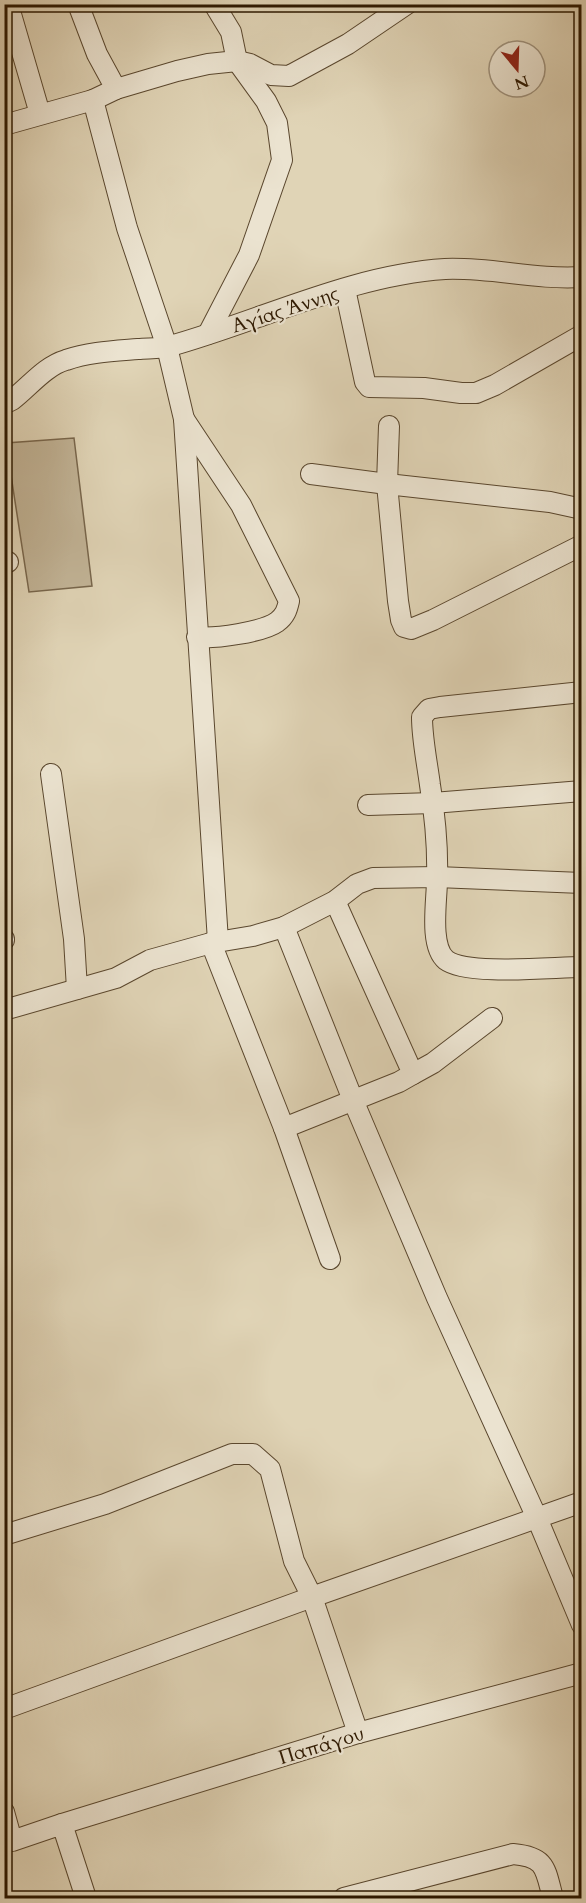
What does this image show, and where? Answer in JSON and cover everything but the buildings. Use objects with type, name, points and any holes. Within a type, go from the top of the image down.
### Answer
[{"type":"street","points":[[8,4],[40,114]]},
{"type":"street","points":[[78,4],[97,54],[116,89]]},
{"type":"street","points":[[208,334],[249,255],[282,160],[276,123],[266,101],[237,61],[231,32],[214,4]]},
{"type":"street","points":[[4,124],[93,100],[116,89],[208,64],[237,61],[271,75],[289,76],[348,44],[407,4]]},
{"type":"street","points":[[93,100],[127,228],[166,347],[184,419],[214,942],[330,1258]]},
{"type":"street","name":"Αγίας Άννης","points":[[4,404],[12,400],[50,367],[65,360],[110,351],[166,347],[345,289],[380,280],[444,269],[555,279],[582,277]]},
{"type":"street","points":[[345,289],[365,382],[369,387],[424,388],[476,393],[495,385],[582,335]]},
{"type":"street","points":[[184,419],[241,505],[289,601],[286,613],[276,623],[243,634],[197,637]]},
{"type":"street","points":[[388,426],[387,484],[398,602],[404,627],[411,629],[433,620],[582,545]]},
{"type":"street","points":[[311,474],[550,502],[582,509]]},
{"type":"street","points":[[582,692],[429,709],[422,717],[433,803],[437,877],[436,935],[438,947],[444,958],[455,965],[478,968],[582,967]]},
{"type":"street","points":[[51,774],[74,939],[77,989]]},
{"type":"street","points":[[368,805],[433,803],[582,791]]},
{"type":"street","points":[[4,1010],[116,978],[150,960],[214,942],[252,936],[284,927],[335,901],[357,884],[373,878],[437,877],[582,883]]},
{"type":"street","points":[[335,901],[413,1074]]},
{"type":"street","points":[[284,927],[353,1100],[437,1298],[537,1518],[582,1625]]},
{"type":"street","points":[[284,1128],[399,1082],[433,1063],[492,1018]]},
{"type":"street","points":[[4,1535],[105,1504],[232,1454],[253,1454],[270,1469],[294,1561],[312,1597],[358,1733]]},
{"type":"street","points":[[4,1709],[582,1502]]},
{"type":"street","name":"Παπάγου","points":[[8,1843],[62,1824],[358,1733],[582,1673]]},
{"type":"street","points":[[4,1812],[8,1843]]},
{"type":"street","points":[[62,1824],[86,1899]]},
{"type":"street","points":[[344,1899],[513,1854],[537,1859],[545,1869],[553,1899]]},
{"type":"shaded area","points":[[74,438],[92,586],[29,592],[6,443]]}]
